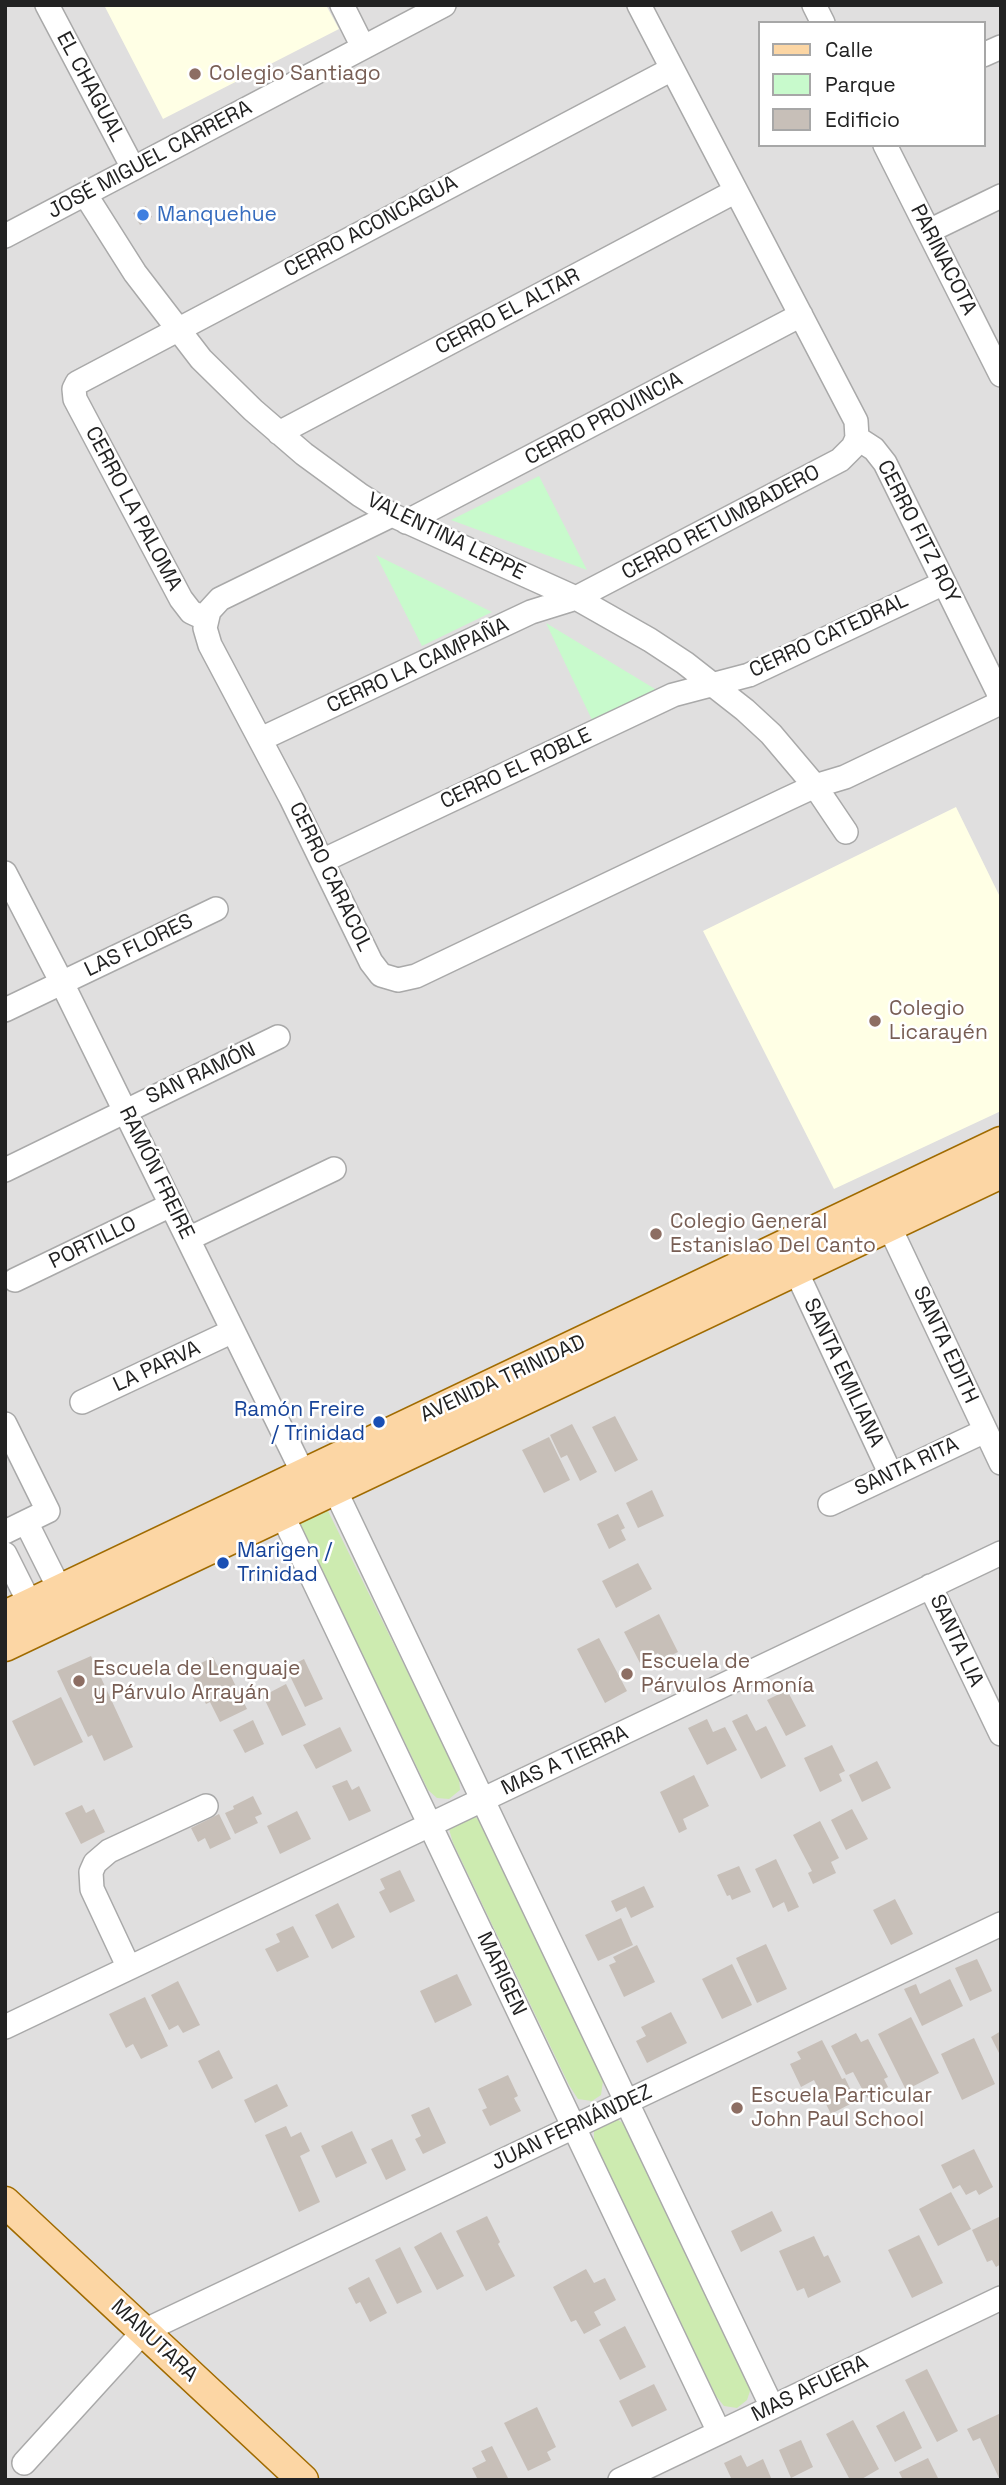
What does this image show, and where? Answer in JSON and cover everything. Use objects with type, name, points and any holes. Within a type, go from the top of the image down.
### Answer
[{"type":"main road","name":"AVENIDA TRINIDAD","points":[[18,1610],[1000,1144]]},
{"type":"main road","name":"AVENIDA TRINIDAD","points":[[5,1646],[1001,1172]]},
{"type":"main road","name":"MANUTARA","points":[[5,2202],[303,2480]]},
{"type":"street","name":"EL CHAGUAL","points":[[47,5],[133,168]]},
{"type":"street","points":[[342,5],[363,47]]},
{"type":"street","name":"JOSÉ MIGUEL CARRERA","points":[[5,236],[444,5]]},
{"type":"street","points":[[639,5],[856,421],[857,438]]},
{"type":"street","points":[[814,5],[822,21]]},
{"type":"street","points":[[985,54],[1001,47]]},
{"type":"street","name":"CERRO ACONCAGUA","points":[[74,389],[83,379],[152,345],[176,329],[673,69]]},
{"type":"street","name":"PARINACOTA","points":[[886,147],[997,360]]},
{"type":"street","name":"CERRO EL ALTAR","points":[[279,433],[736,191]]},
{"type":"street","name":"VALENTINA LEPPE","points":[[85,194],[135,273],[176,329],[228,387],[279,433],[330,474],[399,519],[576,598],[650,640],[746,710],[771,734],[816,786],[846,832]]},
{"type":"street","points":[[929,231],[1001,196]]},
{"type":"street","name":"CERRO PROVINCIA","points":[[399,519],[801,315]]},
{"type":"street","name":"CERRO LA PALOMA","points":[[74,389],[75,399],[181,599],[191,612],[205,619]]},
{"type":"street","name":"CERRO FITZ ROY","points":[[816,786],[845,777],[996,705],[999,701],[998,692],[880,455],[857,438]]},
{"type":"street","name":"CERRO RETUMBADERO","points":[[576,598],[848,455],[857,438]]},
{"type":"street","points":[[205,619],[214,604],[227,594],[399,519]]},
{"type":"street","name":"CERRO CATEDRAL","points":[[712,684],[749,675],[944,583]]},
{"type":"street","name":"CERRO LA CAMPAÑA","points":[[261,739],[531,612],[576,598]]},
{"type":"street","name":"CERRO CARACOL","points":[[205,619],[206,637],[261,739],[375,969],[389,978],[408,979],[816,786]]},
{"type":"street","name":"CERRO EL ROBLE","points":[[322,861],[673,695],[712,684]]},
{"type":"street","name":"RAMÓN FREIRE","points":[[5,873],[62,983],[304,1475]]},
{"type":"street","name":"LAS FLORES","points":[[5,1010],[216,909]]},
{"type":"street","name":"SAN RAMÓN","points":[[5,1170],[278,1037]]},
{"type":"street","points":[[188,1239],[334,1168]]},
{"type":"street","name":"PORTILLO","points":[[15,1280],[171,1205]]},
{"type":"street","name":"SANTA EDITH","points":[[889,1226],[1001,1463]]},
{"type":"street","name":"SANTA EMILIANA","points":[[796,1271],[891,1475]]},
{"type":"street","name":"LA PARVA","points":[[82,1402],[233,1331]]},
{"type":"street","points":[[5,1424],[48,1511],[5,1532]]},
{"type":"street","name":"SANTA RITA","points":[[830,1504],[985,1430]]},
{"type":"street","points":[[283,1515],[304,1475],[334,1490],[772,2407]]},
{"type":"street","name":"MARIGEN","points":[[283,1515],[719,2432]]},
{"type":"street","points":[[26,1522],[60,1590]]},
{"type":"street","name":"MAS A TIERRA","points":[[5,2027],[1001,1553]]},
{"type":"street","points":[[5,1554],[18,1610]]},
{"type":"street","name":"SANTA LIA","points":[[930,1586],[1001,1734]]},
{"type":"street","points":[[129,1968],[92,1889],[91,1872],[95,1863],[109,1851],[206,1806]]},
{"type":"street","name":"JUAN FERNÁNDEZ","points":[[144,2331],[1001,1924]]},
{"type":"street","name":"MAS AFUERA","points":[[620,2480],[1001,2298]]},
{"type":"street","points":[[24,2463],[144,2331]]},
{"type":"shaded area","points":[[5,5],[1001,5],[1001,2480],[5,2480]]},
{"type":"shaded area","name":"Colegio Santiago","points":[[104,5],[326,5],[339,29],[163,119]]},
{"type":"shaded area","name":"Colegio Licarayén","points":[[956,807],[1001,899],[1001,1111],[834,1189],[703,931]]},
{"type":"green space","points":[[539,476],[587,570],[451,520]]},
{"type":"green space","points":[[376,555],[492,612],[422,646]]},
{"type":"green space","points":[[546,623],[660,692],[593,722]]},
{"type":"green space","points":[[326,1507],[459,1776],[460,1790],[449,1799],[437,1798],[428,1790],[297,1520]]},
{"type":"green space","points":[[473,1815],[483,1824],[600,2072],[603,2081],[601,2095],[592,2101],[578,2099],[569,2085],[453,1843],[449,1829],[451,1823]]},
{"type":"green space","points":[[614,2117],[624,2124],[630,2134],[751,2388],[747,2400],[737,2408],[724,2406],[716,2396],[594,2142],[594,2127]]},
{"type":"building","name":"Manquehue","points":[[146,206],[152,217],[140,225],[133,213]]},
{"type":"building","points":[[615,1416],[638,1460],[615,1472],[592,1427]]},
{"type":"building","points":[[572,1424],[597,1472],[580,1481],[567,1455],[561,1458],[550,1435]]},
{"type":"building","points":[[549,1437],[570,1480],[544,1493],[522,1450]]},
{"type":"building","points":[[652,1490],[664,1516],[638,1528],[626,1503]]},
{"type":"building","points":[[618,1514],[625,1528],[621,1530],[626,1540],[609,1549],[597,1524]]},
{"type":"building","points":[[638,1563],[652,1589],[616,1608],[602,1581]]},
{"type":"building","points":[[659,1614],[678,1652],[662,1660],[658,1653],[640,1663],[624,1632]]},
{"type":"building","points":[[599,1638],[627,1691],[605,1703],[577,1649]]},
{"type":"building","points":[[91,1656],[133,1747],[104,1761],[92,1735],[88,1737],[57,1671]]},
{"type":"building","points":[[213,1657],[218,1667],[225,1664],[247,1709],[220,1722],[210,1702],[206,1704],[189,1669]]},
{"type":"building","points":[[304,1659],[323,1699],[305,1707],[290,1676],[296,1673],[292,1665]]},
{"type":"building","points":[[286,1684],[306,1725],[282,1736],[263,1696]]},
{"type":"building","points":[[787,1690],[806,1726],[786,1736],[767,1700]]},
{"type":"building","points":[[61,1697],[83,1742],[34,1766],[12,1721]]},
{"type":"building","points":[[747,1714],[756,1731],[766,1726],[786,1766],[761,1779],[732,1721]]},
{"type":"building","points":[[707,1719],[713,1732],[725,1727],[737,1750],[707,1765],[688,1728]]},
{"type":"building","points":[[253,1720],[264,1744],[245,1753],[233,1730]]},
{"type":"building","points":[[340,1727],[352,1751],[316,1769],[303,1745]]},
{"type":"building","points":[[832,1745],[845,1771],[839,1774],[842,1781],[820,1792],[804,1758]]},
{"type":"building","points":[[877,1761],[891,1788],[862,1802],[849,1775]]},
{"type":"building","points":[[694,1775],[709,1806],[683,1819],[687,1829],[679,1833],[660,1792]]},
{"type":"building","points":[[347,1780],[352,1790],[359,1786],[371,1811],[349,1821],[332,1786]]},
{"type":"building","points":[[253,1796],[262,1814],[255,1817],[258,1823],[235,1834],[225,1813]]},
{"type":"building","points":[[82,1805],[86,1813],[94,1809],[105,1832],[81,1844],[65,1813]]},
{"type":"building","points":[[852,1809],[868,1839],[846,1850],[831,1820]]},
{"type":"building","points":[[297,1811],[311,1839],[280,1854],[267,1826]]},
{"type":"building","points":[[219,1814],[231,1839],[210,1849],[205,1838],[198,1842],[191,1828]]},
{"type":"building","points":[[820,1821],[839,1858],[831,1862],[836,1873],[813,1884],[808,1873],[812,1871],[793,1835]]},
{"type":"building","points":[[776,1859],[799,1907],[788,1912],[784,1902],[773,1908],[755,1869]]},
{"type":"building","points":[[739,1866],[751,1892],[732,1900],[730,1895],[727,1896],[717,1875]]},
{"type":"building","points":[[400,1870],[415,1901],[390,1913],[379,1892],[385,1889],[380,1879]]},
{"type":"building","points":[[644,1886],[654,1907],[631,1918],[626,1907],[616,1912],[611,1901]]},
{"type":"building","points":[[895,1899],[913,1934],[891,1945],[873,1910]]},
{"type":"building","points":[[338,1903],[355,1937],[332,1949],[315,1915]]},
{"type":"building","points":[[621,1918],[633,1945],[598,1961],[585,1935]]},
{"type":"building","points":[[293,1926],[309,1957],[277,1972],[265,1949],[280,1942],[276,1934]]},
{"type":"building","points":[[766,1944],[787,1989],[757,2003],[736,1958]]},
{"type":"building","points":[[637,1945],[655,1982],[624,1997],[609,1965],[616,1962],[613,1957]]},
{"type":"building","points":[[977,1959],[992,1991],[970,2001],[955,1968]]},
{"type":"building","points":[[732,1964],[752,2005],[722,2019],[702,1979]]},
{"type":"building","points":[[457,1974],[472,2005],[435,2023],[420,1991]]},
{"type":"building","points":[[950,1979],[963,2006],[922,2026],[904,1989],[916,1984],[920,1994]]},
{"type":"building","points":[[178,1981],[200,2025],[183,2033],[178,2025],[169,2030],[151,1995]]},
{"type":"building","points":[[145,1997],[168,2046],[141,2059],[133,2044],[126,2048],[109,2014]]},
{"type":"building","points":[[671,2012],[687,2043],[647,2063],[636,2041],[646,2036],[641,2027]]},
{"type":"building","points":[[911,2017],[939,2073],[906,2090],[878,2034]]},
{"type":"building","points":[[1001,2031],[1001,2057],[991,2037]]},
{"type":"building","points":[[856,2033],[861,2042],[868,2039],[888,2077],[884,2079],[888,2087],[867,2098],[853,2072],[846,2075],[831,2046]]},
{"type":"building","points":[[974,2038],[995,2084],[962,2100],[941,2054]]},
{"type":"building","points":[[822,2040],[856,2101],[831,2114],[814,2080],[801,2087],[790,2064],[801,2059],[797,2052]]},
{"type":"building","points":[[219,2050],[233,2078],[212,2089],[198,2061]]},
{"type":"building","points":[[508,2075],[518,2096],[514,2098],[521,2111],[490,2126],[482,2110],[487,2108],[478,2089]]},
{"type":"building","points":[[277,2084],[288,2106],[255,2123],[244,2100]]},
{"type":"building","points":[[429,2107],[446,2143],[423,2154],[415,2139],[421,2136],[411,2115]]},
{"type":"building","points":[[286,2126],[291,2137],[301,2132],[310,2151],[300,2156],[320,2202],[299,2212],[265,2135]]},
{"type":"building","points":[[352,2131],[367,2163],[336,2178],[321,2146]]},
{"type":"building","points":[[392,2139],[406,2170],[386,2180],[371,2149]]},
{"type":"building","points":[[974,2149],[993,2187],[979,2195],[976,2190],[966,2195],[960,2185],[953,2189],[941,2165]]},
{"type":"building","points":[[951,2192],[971,2229],[938,2246],[919,2209]]},
{"type":"building","points":[[772,2211],[782,2231],[741,2252],[731,2231]]},
{"type":"building","points":[[487,2216],[515,2276],[486,2291],[456,2231]]},
{"type":"building","points":[[1001,2216],[1001,2264],[996,2267],[992,2260],[987,2262],[972,2230]]},
{"type":"building","points":[[441,2232],[464,2276],[437,2290],[414,2247]]},
{"type":"building","points":[[919,2235],[943,2283],[912,2298],[888,2250]]},
{"type":"building","points":[[814,2236],[824,2257],[828,2255],[841,2282],[808,2298],[804,2288],[797,2291],[779,2251]]},
{"type":"building","points":[[400,2247],[422,2292],[397,2304],[375,2260]]},
{"type":"building","points":[[586,2269],[594,2283],[605,2278],[616,2300],[594,2312],[601,2325],[584,2334],[576,2320],[571,2322],[553,2287]]},
{"type":"building","points":[[369,2277],[387,2313],[370,2322],[360,2302],[356,2304],[348,2288]]},
{"type":"building","points":[[625,2326],[646,2367],[620,2380],[599,2340]]},
{"type":"building","points":[[927,2369],[958,2431],[937,2442],[905,2380]]},
{"type":"building","points":[[654,2384],[667,2410],[632,2427],[619,2401]]},
{"type":"building","points":[[537,2407],[556,2447],[547,2452],[551,2460],[528,2471],[504,2423]]},
{"type":"building","points":[[904,2411],[922,2448],[895,2462],[876,2426]]},
{"type":"building","points":[[1001,2413],[1000,2480],[980,2438],[973,2441],[967,2429]]},
{"type":"building","points":[[853,2420],[879,2469],[860,2480],[850,2480],[826,2434]]},
{"type":"building","points":[[801,2440],[813,2467],[791,2478],[779,2450]]},
{"type":"building","points":[[492,2446],[509,2480],[478,2480],[472,2468],[486,2461],[481,2451]]},
{"type":"building","points":[[741,2455],[747,2467],[763,2459],[772,2480],[732,2480],[724,2463]]},
{"type":"building","points":[[928,2458],[939,2480],[903,2480],[899,2472]]},
{"type":"place","name":"Colegio Santiago","points":[[195,74]]},
{"type":"place","name":"Manquehue","points":[[143,215]]},
{"type":"place","name":"Colegio Licarayén","points":[[875,1021]]},
{"type":"place","name":"Colegio General Estanislao Del Canto","points":[[656,1234]]},
{"type":"place","name":"Ramón Freire / Trinidad","points":[[379,1422]]},
{"type":"place","name":"Marigen / Trinidad","points":[[223,1563]]},
{"type":"place","name":"Escuela de Párvulos Armonía","points":[[627,1674]]},
{"type":"place","name":"Escuela de Lenguaje y Párvulo Arrayán","points":[[79,1681]]},
{"type":"place","name":"Escuela Particular John Paul School","points":[[737,2108]]}]
